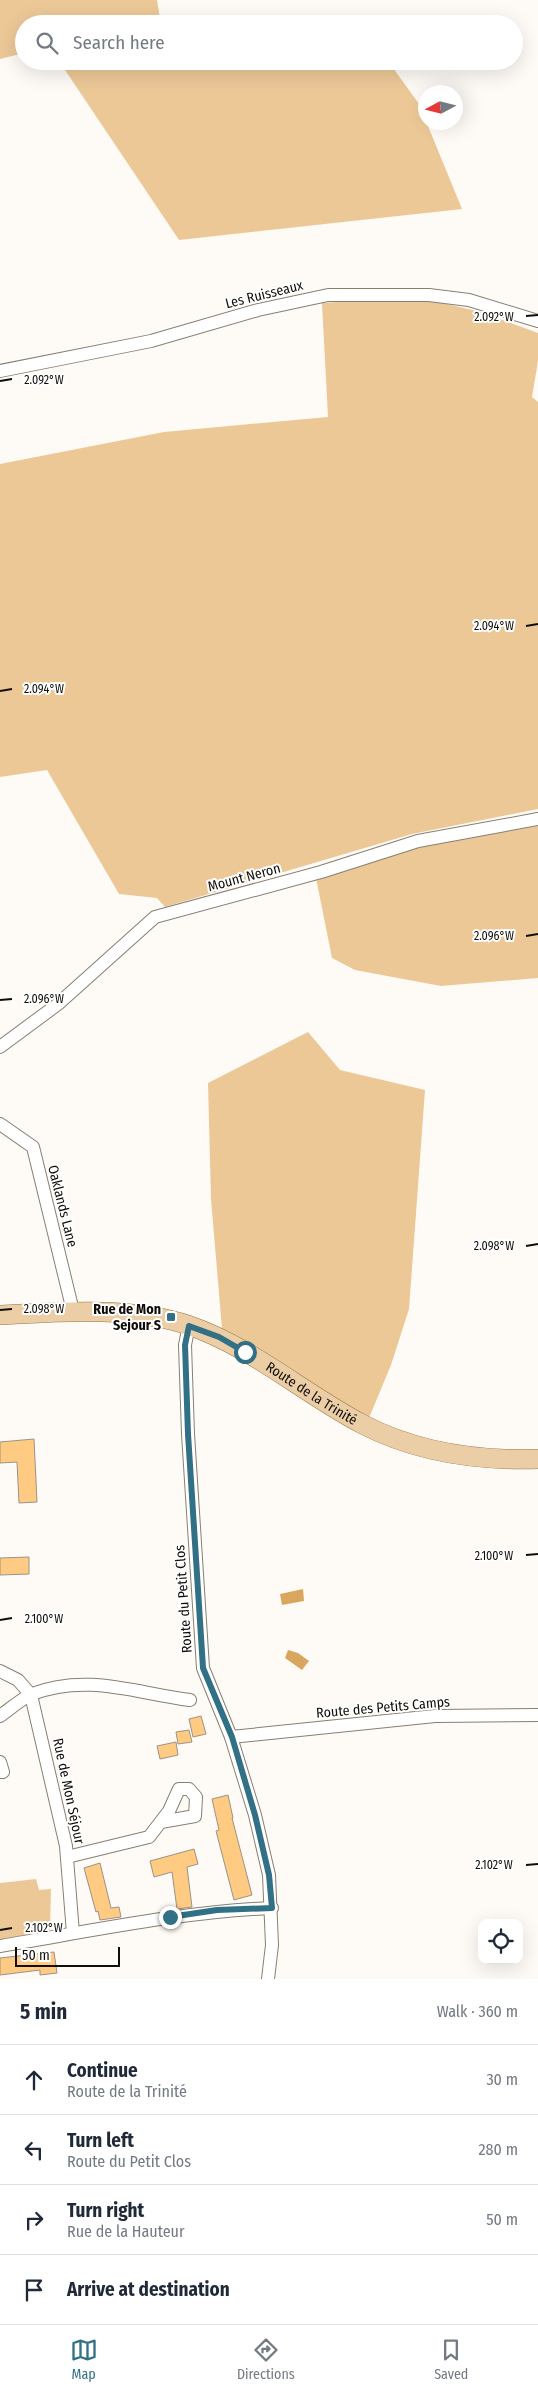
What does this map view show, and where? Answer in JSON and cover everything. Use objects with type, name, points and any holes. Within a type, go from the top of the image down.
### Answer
[{"type":"main road","name":"Route de la Trinité","points":[[0,1314],[74,1311],[150,1317],[189,1326],[219,1337],[362,1424],[388,1436],[466,1457],[538,1460]]},
{"type":"street","name":"Les Ruisseaux","points":[[0,371],[151,341],[258,310],[328,295],[429,295],[469,300],[538,321]]},
{"type":"street","name":"Mount Neron","points":[[0,1047],[58,1004],[155,917],[321,872],[418,841],[538,819]]},
{"type":"street","name":"Oaklands Lane","points":[[0,1124],[32,1147],[74,1311]]},
{"type":"street","name":"Route du Petit Clos","points":[[189,1326],[185,1345],[188,1434],[203,1668],[232,1737],[255,1815],[269,1875],[272,1908],[272,1945],[268,1979]]},
{"type":"street","points":[[0,1671],[18,1680],[31,1695]]},
{"type":"street","points":[[0,1716],[31,1695],[75,1683],[106,1684],[163,1697],[190,1700]]},
{"type":"street","name":"Rue de Mon Séjour","points":[[31,1695],[58,1806],[67,1857],[73,1934]]},
{"type":"street","name":"Route des Petits Camps","points":[[232,1737],[435,1716],[538,1715]]},
{"type":"street","points":[[0,1762],[3,1772],[0,1772]]},
{"type":"street","points":[[67,1857],[149,1837],[161,1822]]},
{"type":"street","points":[[0,1946],[217,1910],[272,1908]]},
{"type":"shaded area","points":[[0,0],[157,0],[160,15],[15,15],[15,55],[0,59]]},
{"type":"shaded area","points":[[65,70],[394,70],[418,103],[418,130],[430,130],[462,209],[179,240]]},
{"type":"shaded area","points":[[383,299],[438,302],[481,312],[538,333],[538,361],[532,397],[538,402],[538,809],[412,834],[165,907],[157,898],[119,894],[47,770],[0,777],[0,464],[164,432],[328,417],[322,303]]},
{"type":"shaded area","points":[[538,822],[538,978],[441,986],[355,970],[332,958],[316,878],[419,843]]},
{"type":"shaded area","points":[[308,1032],[340,1070],[425,1090],[409,1309],[391,1365],[369,1418],[347,1407],[222,1329],[211,1199],[208,1083]]},
{"type":"shaded area","points":[[303,1589],[304,1601],[282,1605],[280,1594]]},
{"type":"shaded area","points":[[288,1650],[298,1653],[309,1661],[302,1670],[285,1658]]},
{"type":"shaded area","points":[[36,1879],[39,1890],[51,1889],[50,1930],[0,1940],[0,1883]]},
{"type":"building","points":[[34,1439],[37,1502],[19,1503],[17,1462],[0,1463],[0,1442]]},
{"type":"building","points":[[29,1557],[29,1574],[0,1575],[0,1558]]},
{"type":"building","points":[[201,1716],[206,1734],[193,1737],[189,1719]]},
{"type":"building","points":[[189,1730],[192,1742],[178,1744],[176,1732]]},
{"type":"building","points":[[176,1742],[178,1755],[160,1759],[157,1746]]},
{"type":"building","points":[[228,1795],[252,1895],[234,1900],[216,1831],[219,1830],[212,1799]]},
{"type":"building","points":[[194,1849],[198,1864],[187,1867],[192,1907],[177,1909],[172,1872],[154,1877],[150,1861]]},
{"type":"building","points":[[100,1863],[111,1908],[119,1907],[121,1917],[100,1920],[98,1911],[96,1912],[84,1868]]},
{"type":"building","points":[[54,1952],[57,1973],[40,1975],[40,1970],[0,1975],[0,1958]]},
{"type":"place","name":"Rue de Mon Sejour S","points":[[171,1317]]},
{"type":"route","points":[[170,1917],[217,1910],[272,1908],[269,1875],[255,1815],[232,1737],[203,1668],[188,1434],[185,1345],[189,1326],[219,1337],[245,1352]]}]
